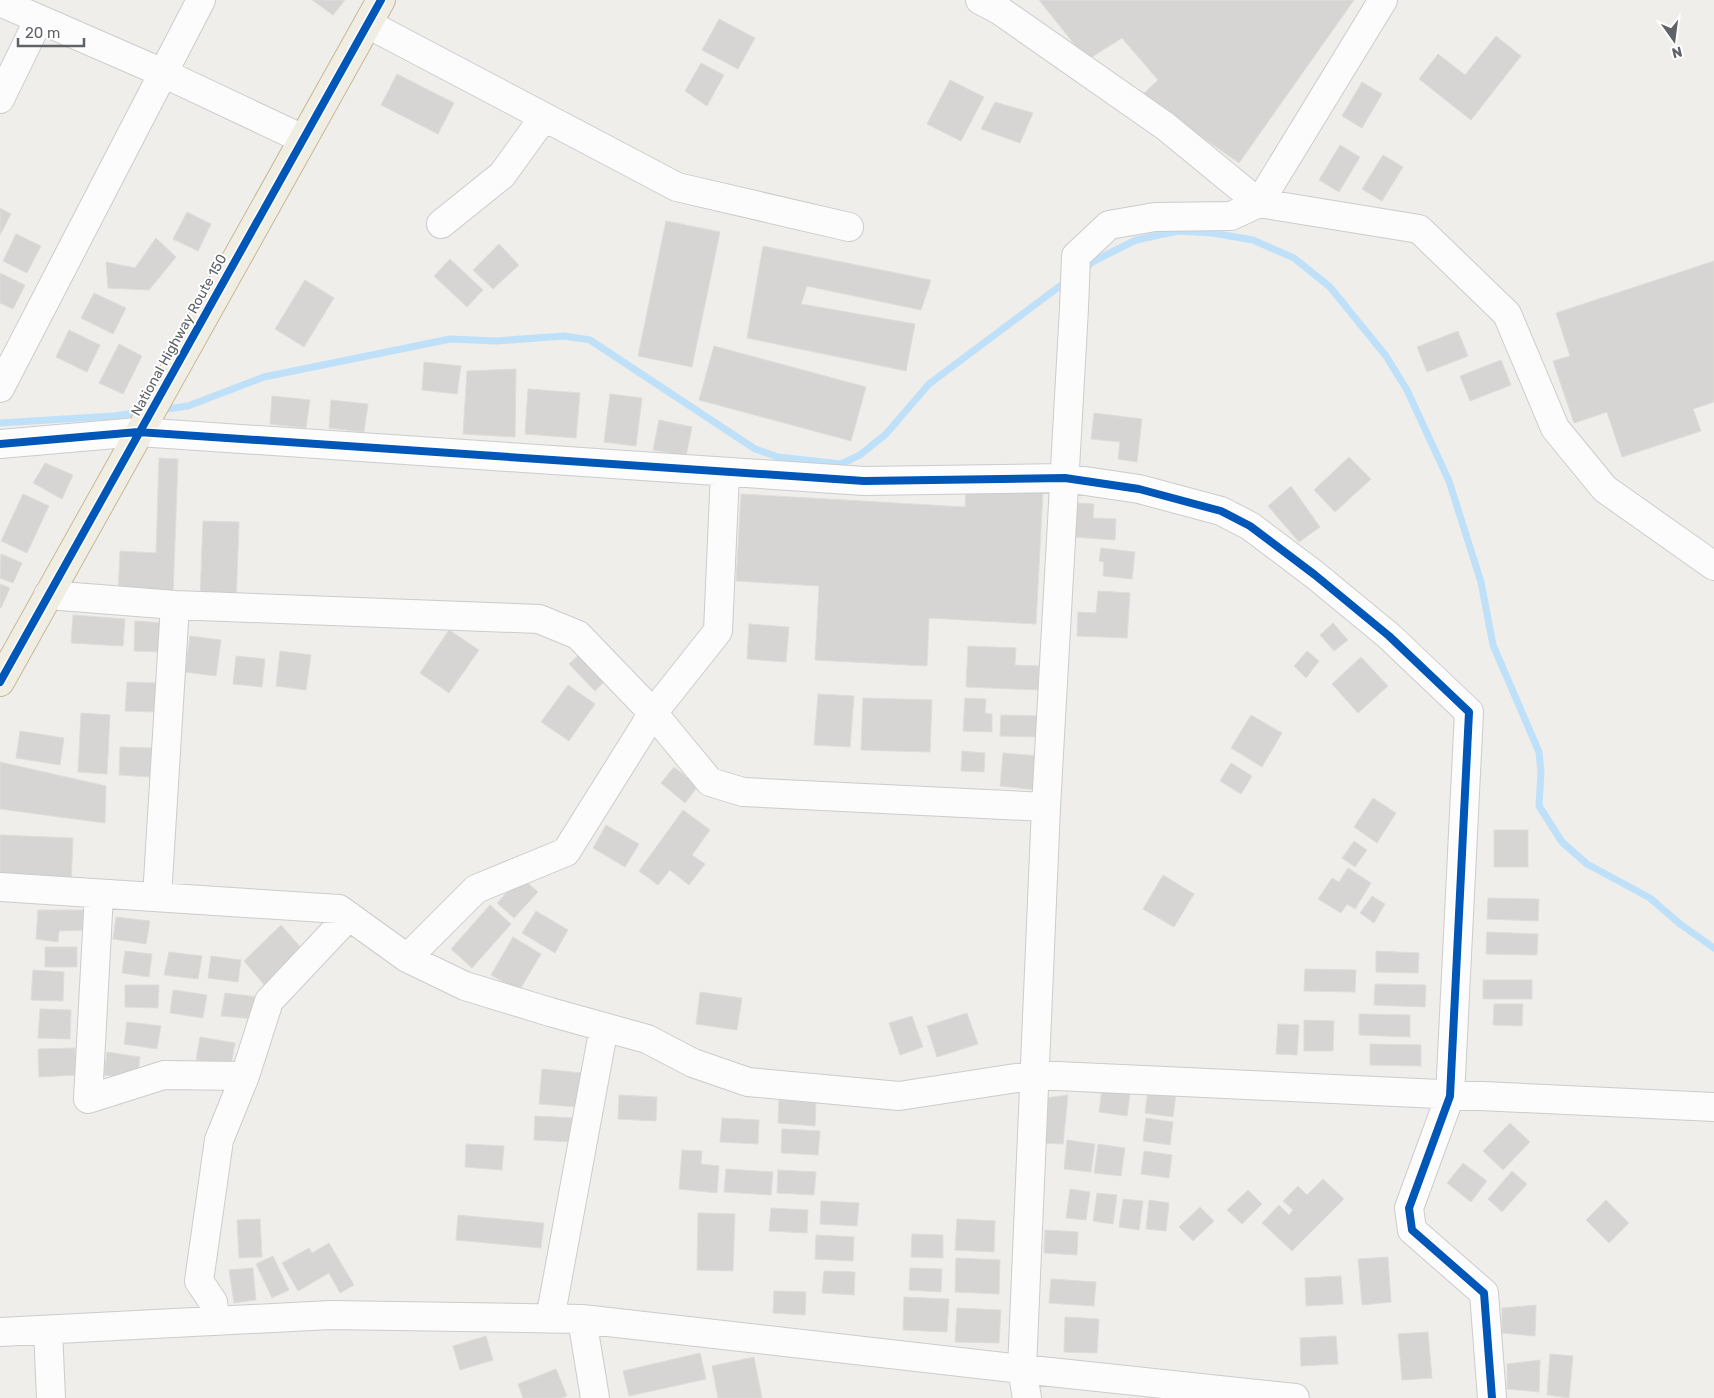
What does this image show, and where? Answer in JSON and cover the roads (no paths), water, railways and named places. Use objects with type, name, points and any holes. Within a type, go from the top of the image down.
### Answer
[{"type":"highway","name":"National Highway Route 150","points":[[0,682],[381,0]]},
{"type":"street","points":[[0,388],[200,0]]},
{"type":"street","points":[[980,0],[999,10],[1165,126],[1258,203],[1419,229],[1507,314],[1555,428],[1605,489],[1714,566]]},
{"type":"street","points":[[1027,1398],[1022,1369],[1046,807],[1076,256],[1109,225],[1154,217],[1231,216],[1258,203],[1383,0]]},
{"type":"street","points":[[0,2],[163,73],[303,139]]},
{"type":"street","points":[[0,99],[39,19]]},
{"type":"street","points":[[368,24],[678,187],[849,227]]},
{"type":"street","points":[[440,224],[502,175],[544,117]]},
{"type":"street","points":[[0,444],[138,432],[864,481],[1065,478],[1139,489],[1221,511],[1250,526],[1315,575],[1389,636],[1469,712],[1450,1096],[1409,1208],[1412,1230],[1484,1293],[1492,1398]]},
{"type":"street","points":[[407,958],[476,889],[566,852],[653,713],[718,631],[725,472]]},
{"type":"street","points":[[48,595],[175,605],[539,620],[578,635],[653,713],[710,782],[743,792],[1046,807]]},
{"type":"street","points":[[157,897],[175,605]]},
{"type":"street","points":[[0,887],[339,909],[407,958],[465,986],[648,1039],[693,1063],[748,1082],[899,1096],[1036,1075],[1714,1107]]},
{"type":"street","points":[[99,894],[88,1099],[164,1075],[245,1076]]},
{"type":"street","points":[[216,1321],[213,1302],[199,1281],[219,1140],[245,1076],[269,1001],[349,916]]},
{"type":"street","points":[[550,1318],[604,1026]]},
{"type":"street","points":[[0,1332],[331,1315],[582,1319],[1295,1398]]},
{"type":"street","points":[[582,1319],[595,1398]]},
{"type":"street","points":[[48,1330],[51,1398]]},
{"type":"waterway","points":[[1082,270],[1094,261],[1136,240],[1178,231],[1212,233],[1253,240],[1294,258],[1330,287],[1386,356],[1407,390],[1449,481],[1481,582],[1493,645],[1539,752],[1541,772],[1539,806],[1562,842],[1587,864],[1650,898],[1680,924],[1714,948]]},
{"type":"waterway","points":[[160,410],[188,406],[264,377],[450,339],[496,341],[564,336],[590,340],[755,449],[778,457],[841,464],[860,455],[886,434],[929,384],[1068,280]]},
{"type":"waterway","points":[[0,423],[114,416],[142,412]]}]
